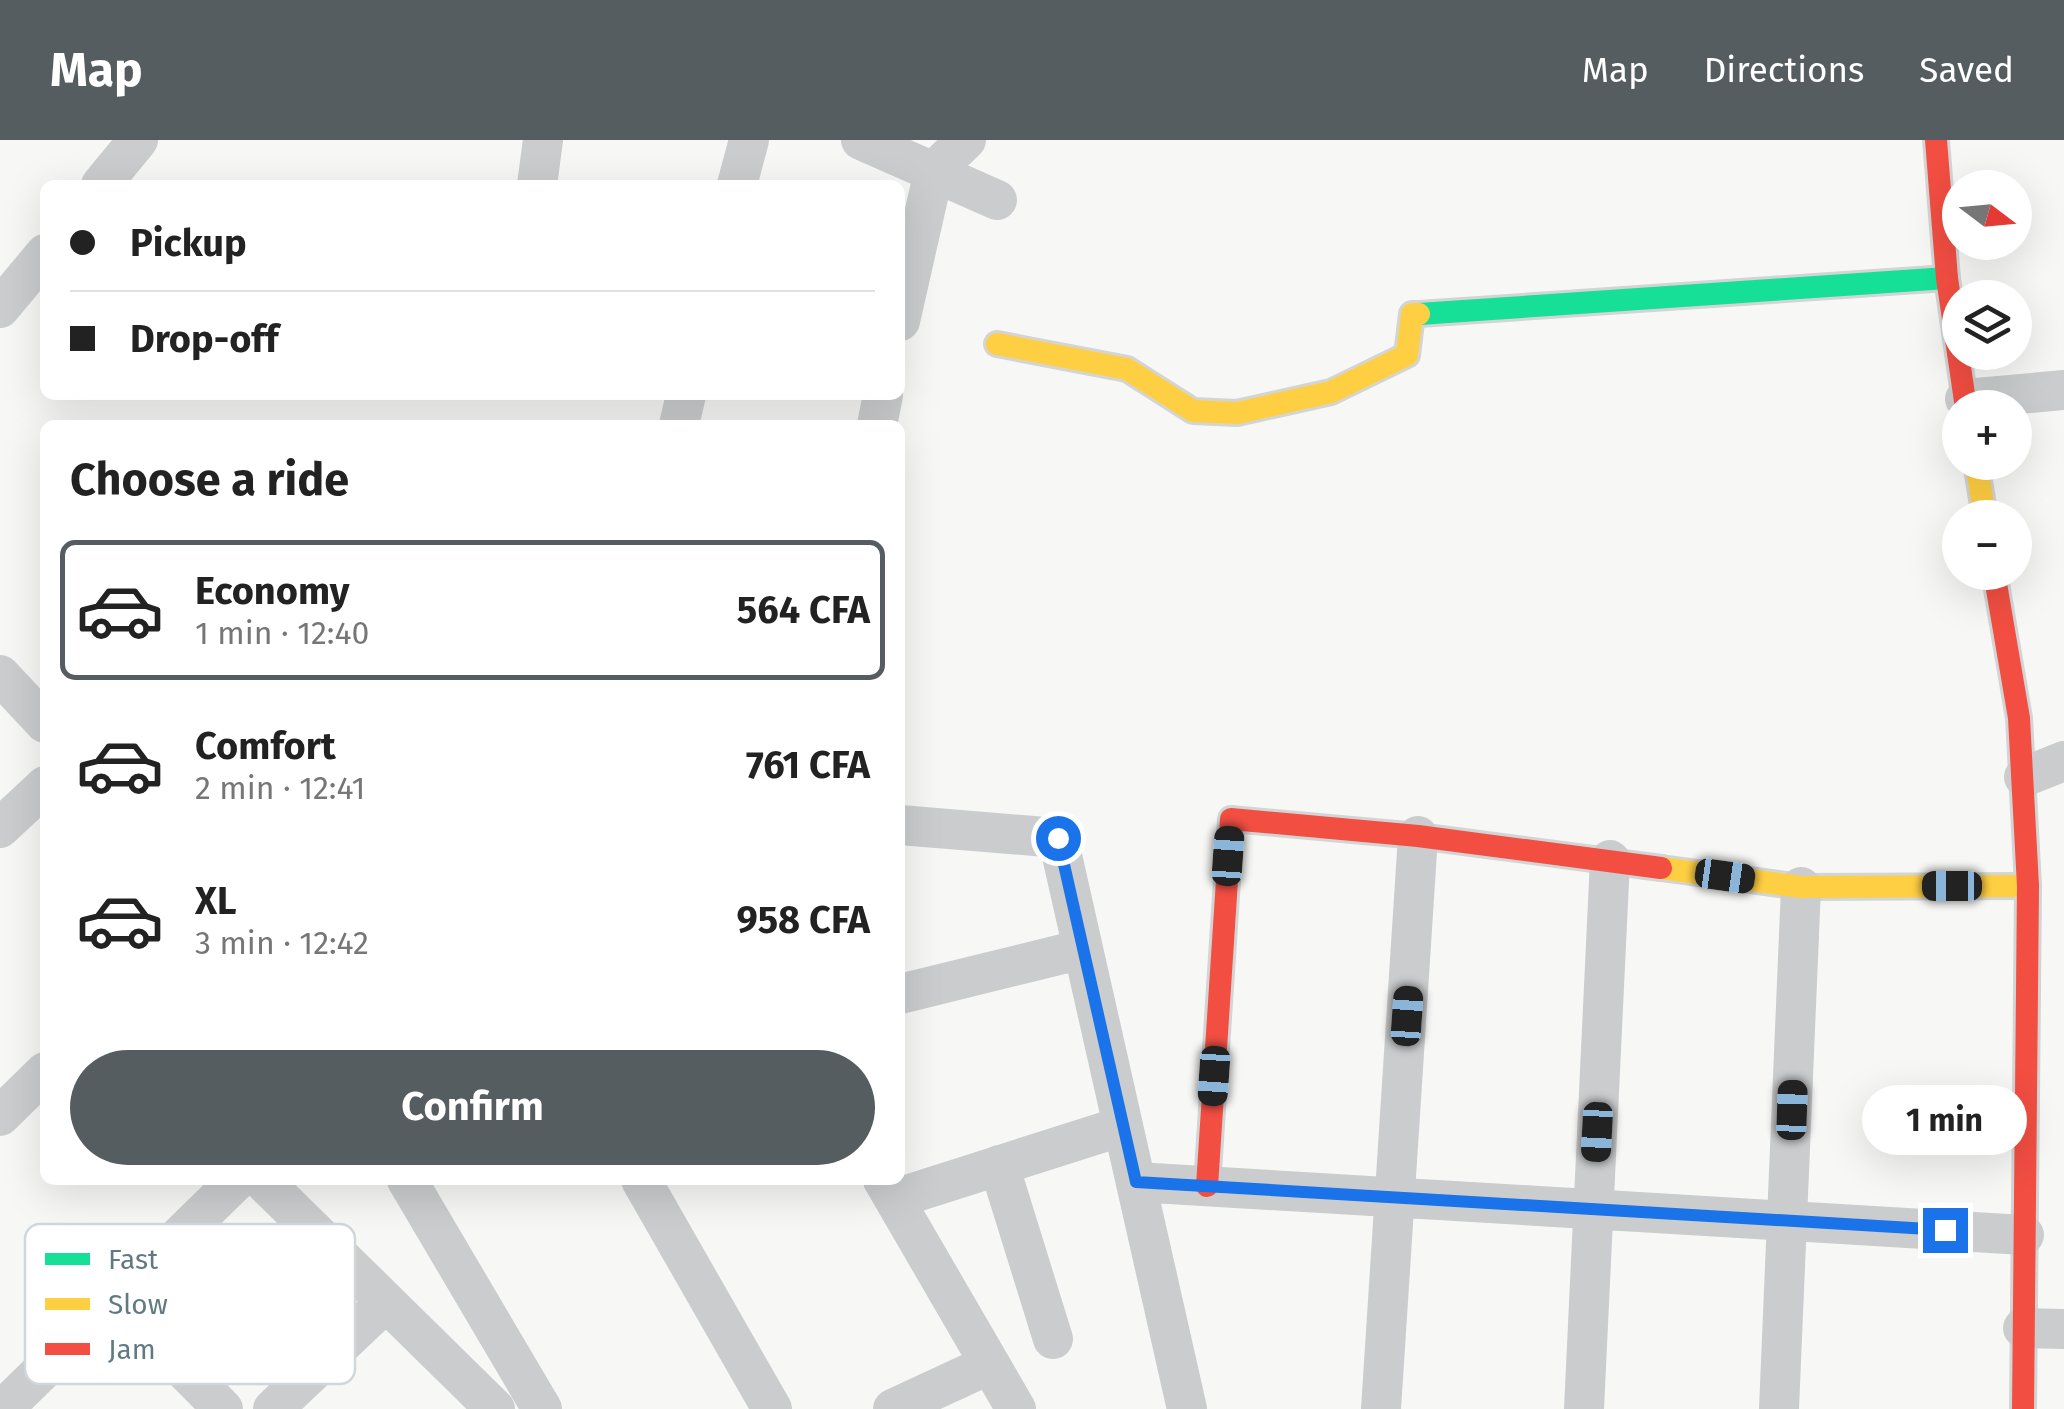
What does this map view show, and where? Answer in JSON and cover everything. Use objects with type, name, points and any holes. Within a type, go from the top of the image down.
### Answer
[{"type":"street","points":[[105,180],[138,140]]},
{"type":"street","points":[[538,180],[542,140]]},
{"type":"street","points":[[739,180],[748,140]]},
{"type":"street","points":[[861,140],[997,200]]},
{"type":"street","points":[[905,299],[934,171],[966,140]]},
{"type":"street","points":[[1936,140],[1947,278],[1963,390]]},
{"type":"street","points":[[0,308],[40,260]]},
{"type":"street","points":[[997,344],[1127,370],[1192,411],[1238,413],[1331,392],[1407,355],[1412,314],[1947,278]]},
{"type":"street","points":[[2032,394],[2064,390]]},
{"type":"street","points":[[1997,590],[2020,718],[2028,886],[2046,958],[2024,1235],[2023,1409]]},
{"type":"street","points":[[0,675],[40,717]]},
{"type":"street","points":[[2024,778],[2064,761]]},
{"type":"street","points":[[0,828],[40,791]]},
{"type":"street","points":[[1207,1186],[1231,820],[1418,836],[1801,887],[2028,886]]},
{"type":"street","points":[[905,824],[1058,838],[1187,1409]]},
{"type":"street","points":[[1382,1409],[1418,836]]},
{"type":"street","points":[[1584,1409],[1610,860]]},
{"type":"street","points":[[1779,1409],[1801,887]]},
{"type":"street","points":[[905,993],[1083,950]]},
{"type":"street","points":[[0,1116],[40,1077]]},
{"type":"street","points":[[1016,1409],[888,1190],[999,1166],[1123,1126]]},
{"type":"street","points":[[999,1166],[1053,1339]]},
{"type":"street","points":[[1136,1182],[2024,1235]]},
{"type":"street","points":[[192,1224],[232,1185]]},
{"type":"street","points":[[267,1185],[307,1224]]},
{"type":"street","points":[[411,1185],[542,1409]]},
{"type":"street","points":[[644,1185],[772,1409]]},
{"type":"street","points":[[355,1272],[495,1409]]},
{"type":"street","points":[[355,1331],[386,1302]]},
{"type":"street","points":[[2023,1328],[2064,1329]]},
{"type":"street","points":[[893,1409],[990,1364]]},
{"type":"street","points":[[3,1409],[29,1384]]},
{"type":"street","points":[[198,1384],[223,1409]]},
{"type":"street","points":[[273,1409],[299,1384]]},
{"type":"traffic: fast","points":[[1419,314],[1947,278]]},
{"type":"traffic: slow","points":[[997,344],[1127,369],[1193,411],[1237,413],[1331,392],[1407,355],[1412,314],[1419,314]]},
{"type":"traffic: slow","points":[[1979,480],[1982,500]]},
{"type":"traffic: slow","points":[[1661,868],[1801,887],[2028,886]]},
{"type":"traffic: jam","points":[[1936,140],[1947,278],[1963,390]]},
{"type":"traffic: jam","points":[[1997,590],[2019,718],[2028,886],[2023,1409]]},
{"type":"traffic: jam","points":[[1207,1186],[1231,819],[1418,836],[1661,868]]},
{"type":"route","points":[[1058,838],[1136,1182],[1945,1230]]}]
